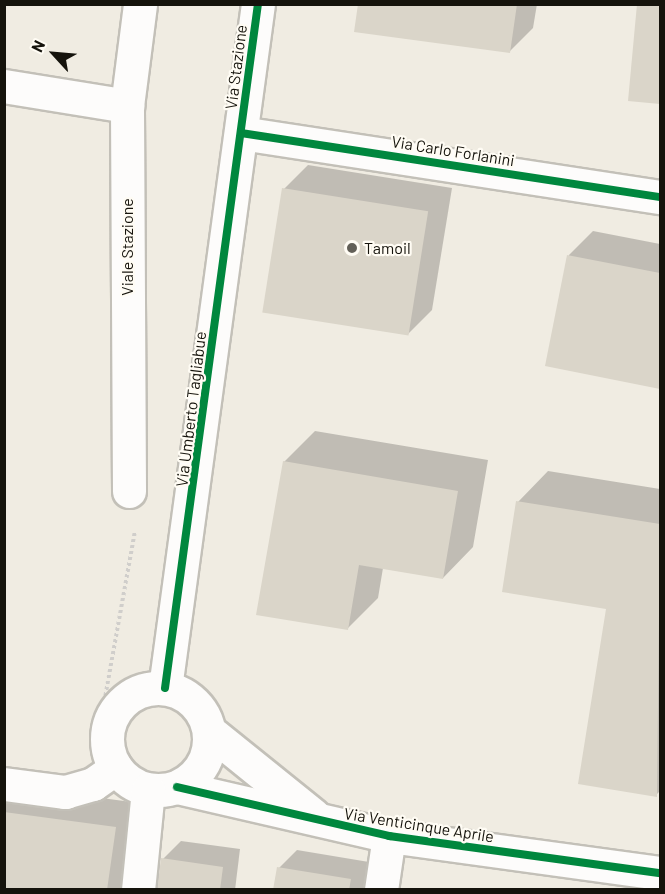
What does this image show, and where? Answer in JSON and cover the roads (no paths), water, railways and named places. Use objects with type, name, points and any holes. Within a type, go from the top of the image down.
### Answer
[{"type":"street","name":"Viale Stazione","points":[[129,491],[127,106],[140,4]]},
{"type":"street","name":"Via Stazione","points":[[241,133],[258,4]]},
{"type":"street","points":[[4,86],[127,106]]},
{"type":"street","name":"Via Carlo Forlanini","points":[[241,133],[660,196]]},
{"type":"street","name":"Via Umberto Tagliabue","points":[[165,688],[241,133]]},
{"type":"street","points":[[116,768],[107,736],[119,705],[148,688],[165,688],[194,702],[209,730],[202,764],[163,788],[138,890]]},
{"type":"street","name":"Via Venticinque Aprile","points":[[209,730],[322,821]]},
{"type":"street","points":[[4,784],[65,792],[93,784],[116,768]]},
{"type":"street","points":[[116,768],[163,788]]},
{"type":"street","name":"Via Venticinque Aprile","points":[[163,788],[389,836],[660,873]]},
{"type":"street","points":[[381,890],[389,836]]},
{"type":"place","name":"Tamoil","points":[[352,248]]}]
